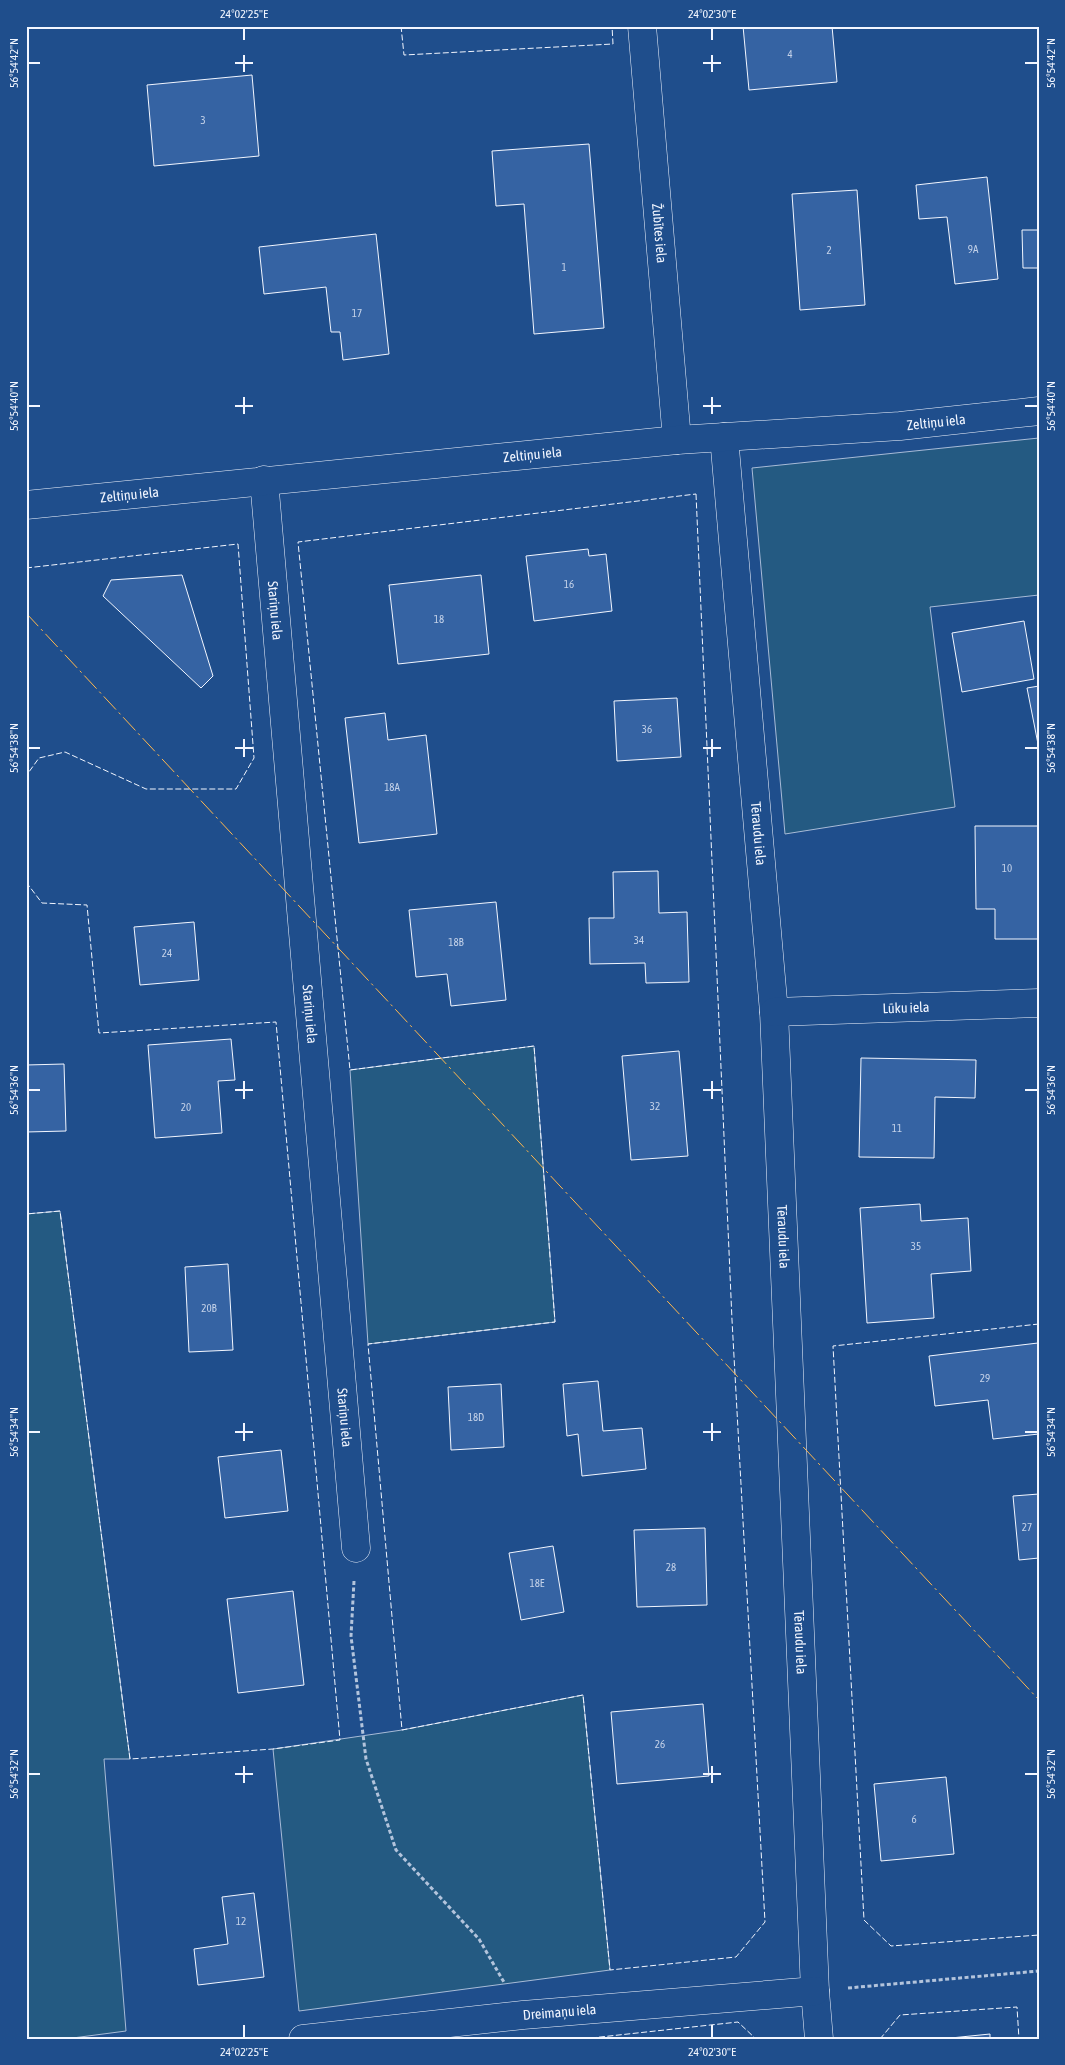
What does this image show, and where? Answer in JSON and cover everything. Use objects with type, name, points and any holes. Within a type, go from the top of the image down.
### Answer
[{"type":"street","name":"Žubītes iela","points":[[642,26],[677,440]]},
{"type":"street","name":"Zeltiņu iela","points":[[26,505],[677,440],[900,426],[1039,411]]},
{"type":"street","name":"Tēraudu iela","points":[[724,436],[774,1012],[815,1991],[819,2039]]},
{"type":"street","name":"Stariņu iela","points":[[264,480],[356,1548]]},
{"type":"street","name":"Lūku iela","points":[[774,1012],[1039,1004]]},
{"type":"street","name":"Dreimaņu iela","points":[[303,2039],[523,2015],[815,1991]]},
{"type":"path","points":[[356,1548],[351,1636],[366,1759],[396,1850],[480,1939],[523,2015]]},
{"type":"path","points":[[815,1991],[1039,1971]]},
{"type":"shaded area","points":[[1039,438],[1039,595],[930,607],[955,807],[785,834],[752,468]]},
{"type":"shaded area","points":[[534,1046],[555,1322],[368,1344],[350,1070]]},
{"type":"shaded area","points":[[60,1211],[130,1759],[104,1759],[126,2031],[65,2039],[26,2039],[26,1214]]},
{"type":"shaded area","points":[[583,1695],[610,1970],[299,2011],[273,1749],[402,1730]]},
{"type":"building","points":[[743,26],[832,26],[837,82],[749,90]]},
{"type":"building","points":[[252,75],[259,156],[154,166],[147,85]]},
{"type":"building","points":[[589,144],[604,328],[534,334],[524,204],[496,206],[492,151]]},
{"type":"building","points":[[987,177],[998,279],[955,284],[947,217],[919,219],[916,185]]},
{"type":"building","points":[[857,190],[865,305],[800,310],[792,194]]},
{"type":"building","points":[[1022,230],[1039,230],[1039,268],[1023,268]]},
{"type":"building","points":[[376,234],[389,354],[343,360],[340,332],[331,332],[326,287],[264,294],[259,247]]},
{"type":"building","points":[[588,549],[589,556],[606,554],[612,611],[534,621],[526,556]]},
{"type":"building","points":[[182,575],[213,676],[201,688],[103,596],[111,580]]},
{"type":"building","points":[[481,575],[489,654],[398,664],[389,585]]},
{"type":"building","points":[[1024,621],[1034,679],[962,692],[952,633]]},
{"type":"building","points":[[1039,686],[1039,749],[1027,688]]},
{"type":"building","points":[[677,698],[681,757],[617,761],[614,701]]},
{"type":"building","points":[[385,713],[388,740],[426,735],[437,834],[359,843],[345,718]]},
{"type":"building","points":[[975,826],[1039,826],[1039,939],[995,939],[995,909],[976,909]]},
{"type":"building","points":[[658,871],[659,913],[687,912],[689,982],[646,983],[645,963],[590,964],[589,918],[614,918],[613,872]]},
{"type":"building","points":[[496,902],[506,1000],[451,1006],[447,974],[416,977],[409,910]]},
{"type":"building","points":[[194,922],[199,980],[140,985],[134,927]]},
{"type":"building","points":[[231,1039],[235,1080],[218,1081],[222,1133],[155,1138],[148,1045]]},
{"type":"building","points":[[679,1051],[688,1156],[631,1160],[622,1056]]},
{"type":"building","points":[[861,1058],[976,1060],[975,1098],[935,1097],[934,1158],[859,1157]]},
{"type":"building","points":[[64,1064],[66,1131],[26,1132],[26,1065]]},
{"type":"building","points":[[920,1204],[921,1221],[968,1218],[971,1271],[931,1274],[934,1318],[867,1323],[860,1208]]},
{"type":"building","points":[[228,1264],[233,1350],[189,1352],[185,1267]]},
{"type":"building","points":[[1038,1343],[1039,1434],[993,1439],[988,1400],[935,1406],[929,1356]]},
{"type":"building","points":[[598,1381],[603,1431],[642,1428],[646,1469],[582,1476],[578,1434],[567,1436],[563,1384]]},
{"type":"building","points":[[501,1384],[504,1447],[451,1450],[448,1387]]},
{"type":"building","points":[[281,1450],[288,1511],[225,1518],[218,1457]]},
{"type":"building","points":[[1039,1494],[1039,1558],[1019,1560],[1013,1496]]},
{"type":"building","points":[[705,1528],[707,1605],[637,1607],[634,1530]]},
{"type":"building","points":[[553,1546],[564,1612],[521,1620],[509,1553]]},
{"type":"building","points":[[293,1591],[304,1685],[238,1693],[227,1599]]},
{"type":"building","points":[[703,1704],[709,1776],[617,1784],[611,1712]]},
{"type":"building","points":[[946,1777],[954,1854],[881,1861],[874,1784]]},
{"type":"building","points":[[254,1893],[264,1977],[198,1985],[194,1949],[228,1944],[222,1897]]},
{"type":"building","points":[[990,2034],[990,2039],[941,2039]]},
{"type":"fence","points":[[401,26],[404,55],[613,44],[612,26]]},
{"type":"fence","points":[[696,494],[732,1320],[765,1922],[736,1957],[610,1970],[583,1695],[402,1730],[368,1344],[555,1322],[534,1046],[350,1070],[298,542],[696,494]]},
{"type":"fence","points":[[26,568],[238,544],[254,758],[236,789],[146,789],[65,752],[39,758],[26,776]]},
{"type":"fence","points":[[26,882],[42,903],[87,905],[99,1033],[276,1022],[340,1740],[273,1749],[130,1759],[60,1211],[26,1214]]},
{"type":"fence","points":[[1039,1324],[833,1346],[864,1920],[891,1946],[1039,1935]]},
{"type":"fence","points":[[880,2039],[900,2015],[1017,2007],[1019,2039]]},
{"type":"fence","points":[[582,2039],[738,2022],[756,2039]]},
{"type":"power","points":[[26,613],[1039,1700]]}]
